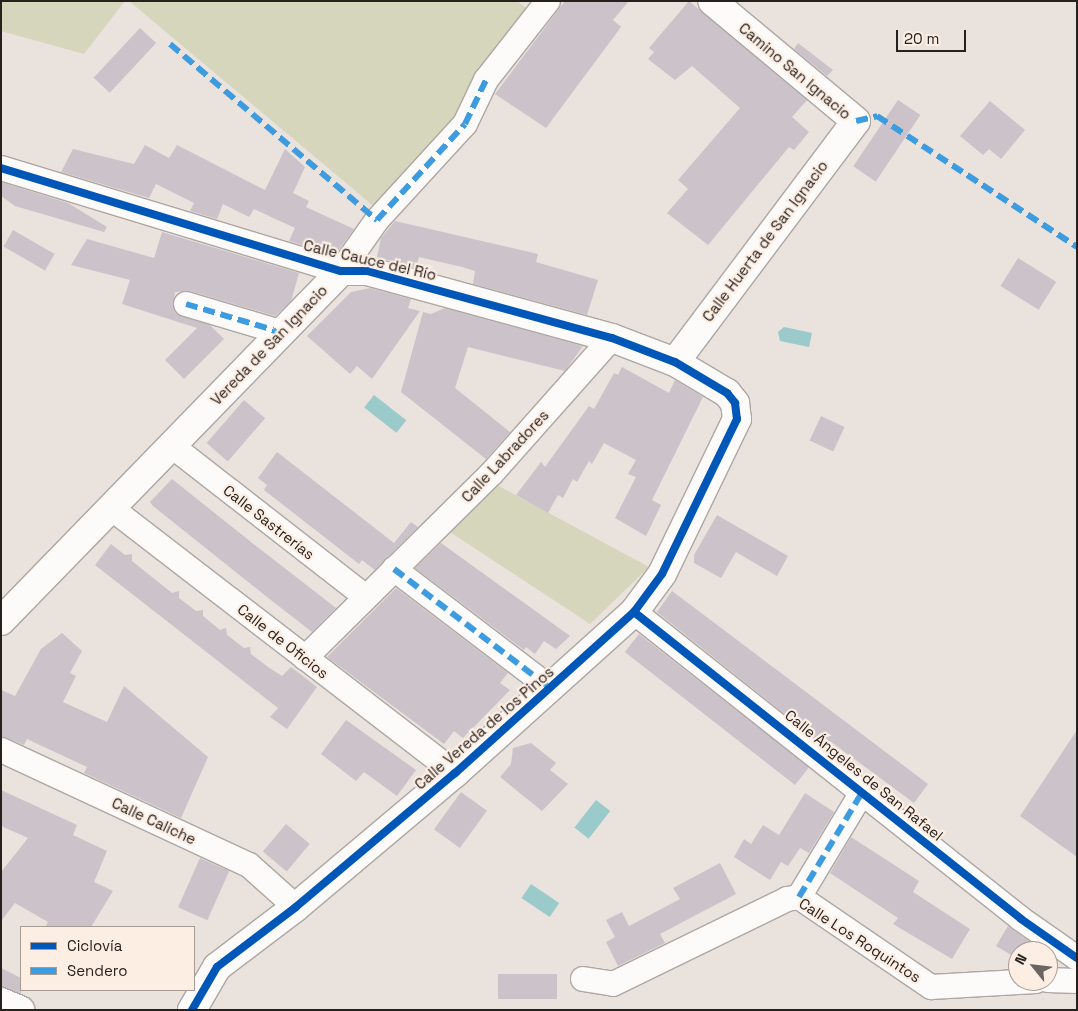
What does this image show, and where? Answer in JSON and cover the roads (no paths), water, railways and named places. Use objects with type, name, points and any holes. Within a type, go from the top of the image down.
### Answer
[{"type":"street","name":"Vereda de San Ignacio","points":[[1,622],[341,271],[376,220],[465,124],[486,80],[548,1]]},
{"type":"street","name":"Camino San Ignacio","points":[[712,1],[856,122]]},
{"type":"street","name":"Calle Huerta de San Ignacio","points":[[675,362],[856,122]]},
{"type":"street","name":"Calle Cauce del Río","points":[[1,168],[341,271],[367,271],[612,338],[675,362],[727,393],[734,403],[737,419]]},
{"type":"street","points":[[186,304],[273,330],[279,335]]},
{"type":"street","name":"Calle Labradores","points":[[305,658],[492,473],[612,338]]},
{"type":"street","name":"Calle Vereda de los Pinos","points":[[192,1010],[217,967],[296,908],[455,773],[634,612],[662,574],[737,419]]},
{"type":"street","name":"Calle Sastrerías","points":[[172,446],[366,597]]},
{"type":"street","name":"Calle de Oficios","points":[[111,508],[455,773]]},
{"type":"street","points":[[394,569],[550,688]]},
{"type":"street","name":"Calle Ángeles de San Rafael","points":[[634,612],[863,791],[1020,919],[1069,974]]},
{"type":"street","name":"Calle Caliche","points":[[1,750],[249,865],[296,908]]},
{"type":"street","points":[[798,897],[863,791]]},
{"type":"street","name":"Calle Los Roquintos","points":[[583,980],[614,984],[787,899],[798,897],[931,987],[1008,983]]},
{"type":"street","points":[[1,1002],[20,1010]]},
{"type":"water","points":[[784,327],[812,333],[809,347],[780,341],[778,332]]},
{"type":"water","points":[[374,395],[406,420],[396,433],[364,408]]},
{"type":"water","points":[[596,800],[610,811],[589,839],[574,828]]},
{"type":"water","points":[[531,884],[559,903],[550,917],[521,898]]}]
